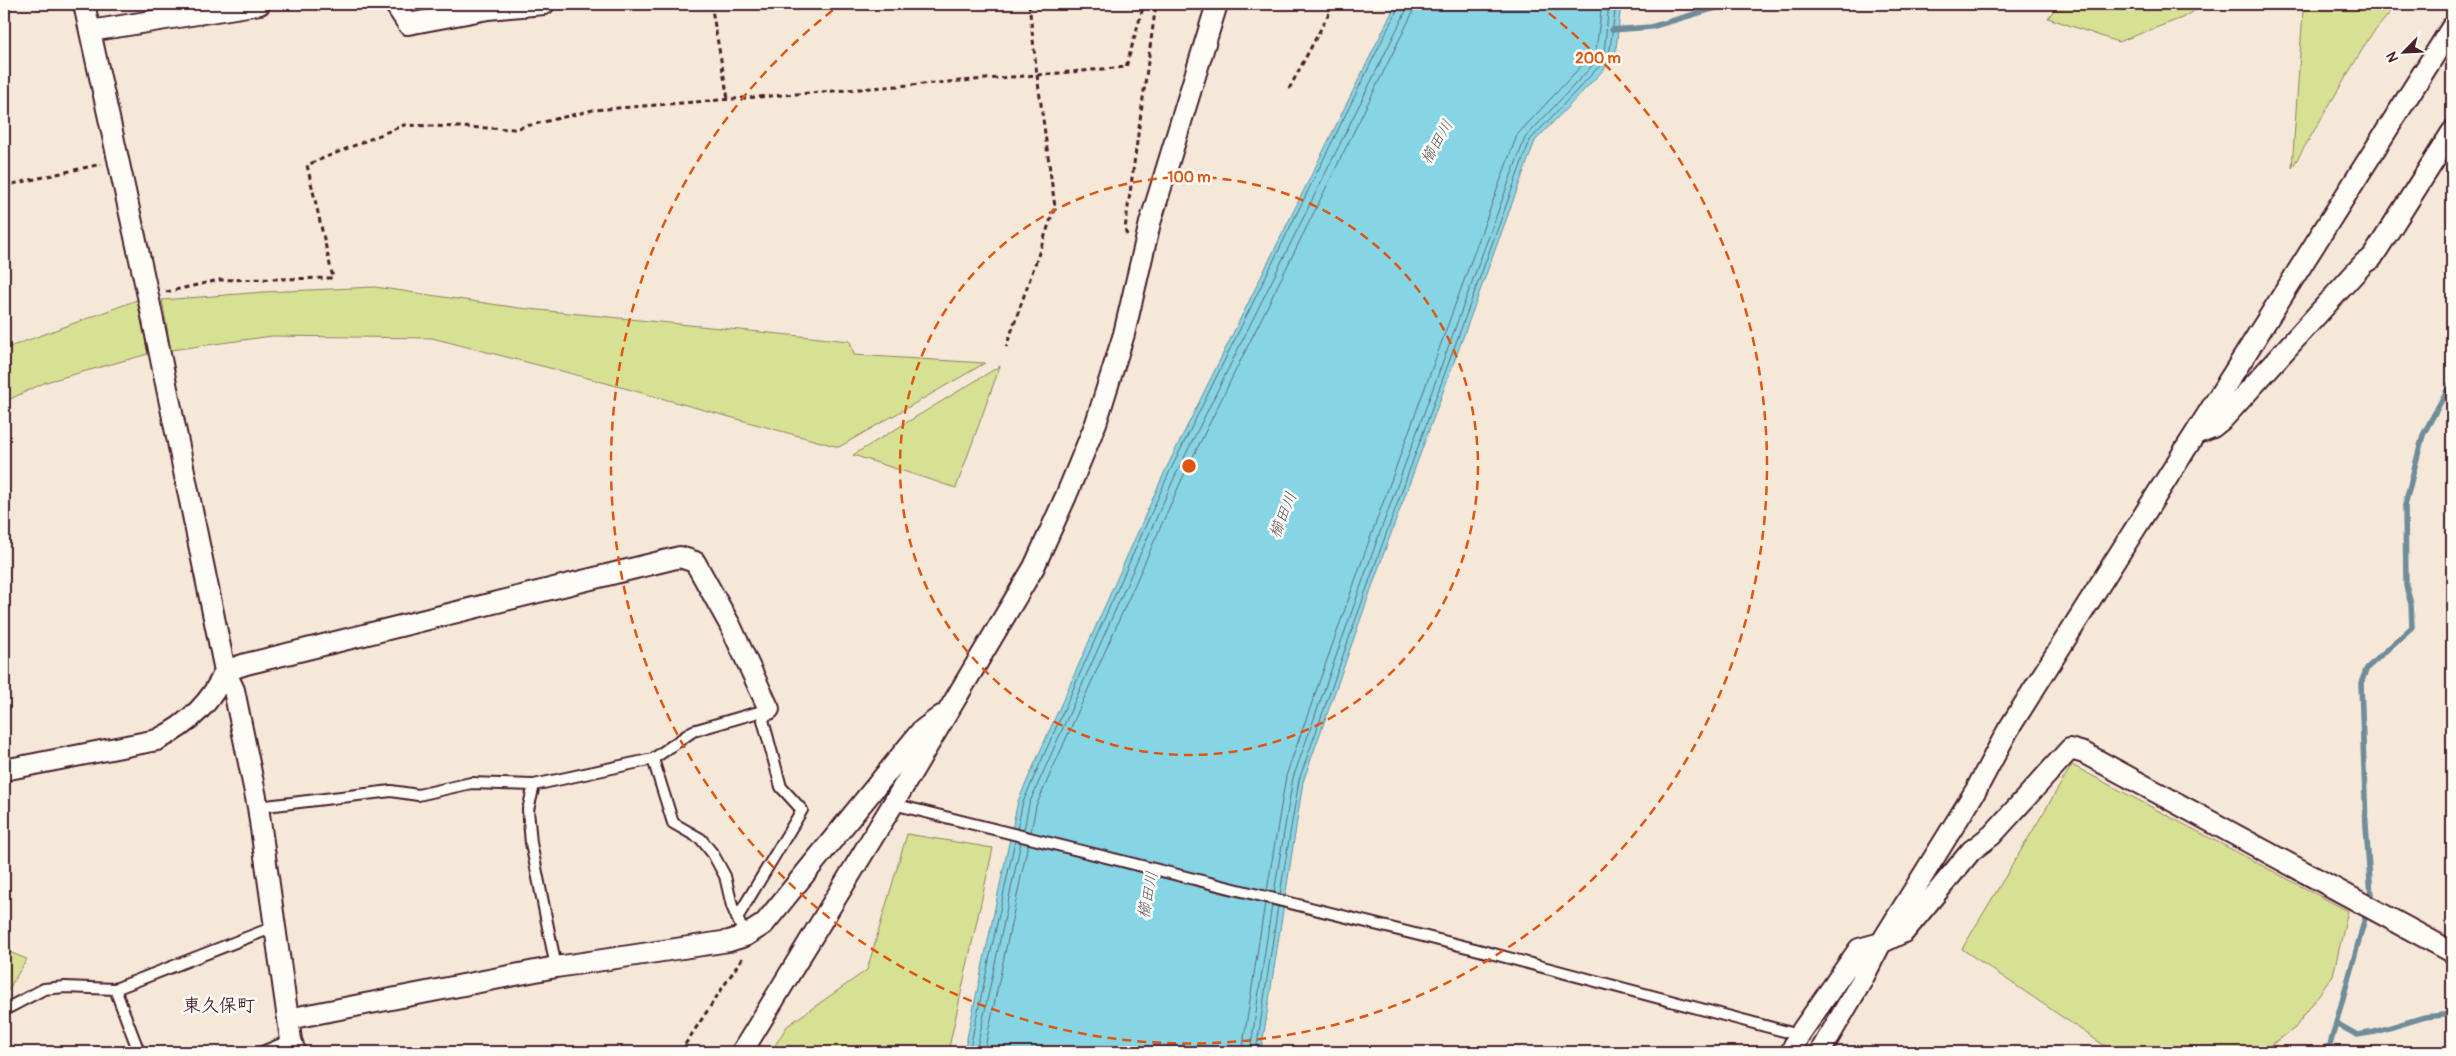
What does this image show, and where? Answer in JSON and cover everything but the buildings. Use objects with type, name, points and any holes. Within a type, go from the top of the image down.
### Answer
[{"type":"street","points":[[84,4],[148,296],[225,671],[234,690],[258,807],[274,927],[293,1046]]},
{"type":"street","points":[[90,30],[260,4]]},
{"type":"street","points":[[395,4],[408,24],[488,8],[544,4]]},
{"type":"street","points":[[742,1052],[1034,567],[1066,496],[1099,414],[1124,334],[1139,263],[1217,4]]},
{"type":"street","points":[[1820,1052],[1862,982],[1882,942],[1976,790],[2012,723],[2452,27]]},
{"type":"street","points":[[2195,434],[2213,427],[2223,419],[2364,262],[2372,258],[2452,132]]},
{"type":"street","points":[[225,671],[680,557],[695,562],[730,625],[769,709]]},
{"type":"street","points":[[4,770],[157,740],[178,729],[217,691],[225,671]]},
{"type":"street","points":[[288,1019],[556,967],[729,941],[741,927],[764,924],[921,731],[948,712]]},
{"type":"street","points":[[1795,1044],[1859,949],[1882,942],[1904,932],[1971,851],[1992,835],[2070,749],[2084,753],[2452,952]]},
{"type":"lane","points":[[258,807],[391,791],[418,795],[471,783],[534,785],[653,759],[692,731],[769,709]]},
{"type":"lane","points":[[741,927],[802,810],[781,787],[764,720],[769,709]]},
{"type":"lane","points":[[653,759],[673,823],[701,839],[713,854],[726,876],[732,906],[741,927]]},
{"type":"lane","points":[[534,785],[528,810],[530,843],[556,967]]},
{"type":"lane","points":[[893,804],[1383,926],[1795,1044]]},
{"type":"lane","points":[[4,1010],[44,989],[65,987],[115,989],[274,927]]},
{"type":"lane","points":[[115,989],[139,1052]]},
{"type":"lane","points":[[262,1052],[293,1046]]},
{"type":"path","points":[[711,4],[728,99]]},
{"type":"path","points":[[1006,347],[1055,207],[1029,4]]},
{"type":"path","points":[[148,296],[219,280],[334,278],[307,166],[404,125],[514,129],[593,110],[1126,67],[1144,4]]},
{"type":"path","points":[[1139,263],[1125,229],[1156,4]]},
{"type":"path","points":[[1289,89],[1334,4]]},
{"type":"path","points":[[4,186],[118,160]]},
{"type":"path","points":[[680,1052],[764,924]]},
{"type":"green space","points":[[2059,4],[2205,4],[2182,18],[2118,42],[2048,18]]},
{"type":"green space","points":[[2292,4],[2397,4],[2369,38],[2292,168],[2303,11]]},
{"type":"green space","points":[[375,287],[519,308],[850,341],[854,355],[985,363],[839,447],[573,374],[432,338],[272,336],[171,350],[162,300],[264,292]]},
{"type":"green space","points":[[137,300],[148,354],[46,382],[4,402],[4,349]]},
{"type":"green space","points":[[1000,366],[956,488],[853,455]]},
{"type":"green space","points":[[2072,765],[2348,911],[2333,975],[2295,1028],[2261,1052],[2114,1052],[1962,949]]},
{"type":"green space","points":[[907,834],[993,848],[948,1052],[771,1052],[787,1026],[867,970]]},
{"type":"green space","points":[[4,950],[27,959],[4,997]]},
{"type":"water","name":"櫛田川","points":[[1396,4],[1621,4],[1615,58],[1535,141],[1385,550],[1303,782],[1261,1052],[964,1052],[1018,801],[1165,471]]},
{"type":"waterway","points":[[1612,30],[1651,27],[1729,4]]},
{"type":"waterway","points":[[2369,902],[2371,896],[2366,826],[2361,683],[2367,668],[2412,627],[2411,604],[2406,586],[2405,505],[2423,435],[2452,381]]},
{"type":"waterway","points":[[2317,1052],[2330,1045],[2367,911]]},
{"type":"waterway","points":[[2336,1023],[2357,1035],[2375,1032],[2425,1017],[2452,1014]]},
{"type":"district","name":"東久保町","points":[[219,1005]]}]
